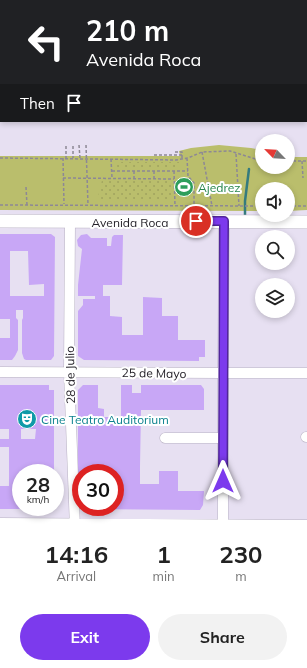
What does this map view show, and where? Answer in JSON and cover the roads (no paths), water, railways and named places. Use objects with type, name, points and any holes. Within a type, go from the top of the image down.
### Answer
[{"type":"main road","name":"Avenida Roca","points":[[0,221],[307,222]]},
{"type":"street","points":[[223,526],[224,221]]},
{"type":"street","name":"28 de Julio","points":[[70,222],[69,372],[75,526]]},
{"type":"street","name":"25 de Mayo","points":[[0,372],[307,373]]},
{"type":"street","points":[[165,438],[223,438]]},
{"type":"street","points":[[0,523],[75,526],[307,525]]},
{"type":"waterway","points":[[245,218],[245,201],[249,169]]},
{"type":"place","name":"Ajedrez","points":[[184,187]]},
{"type":"place","name":"Cine Teatro Auditorium","points":[[27,419]]}]
